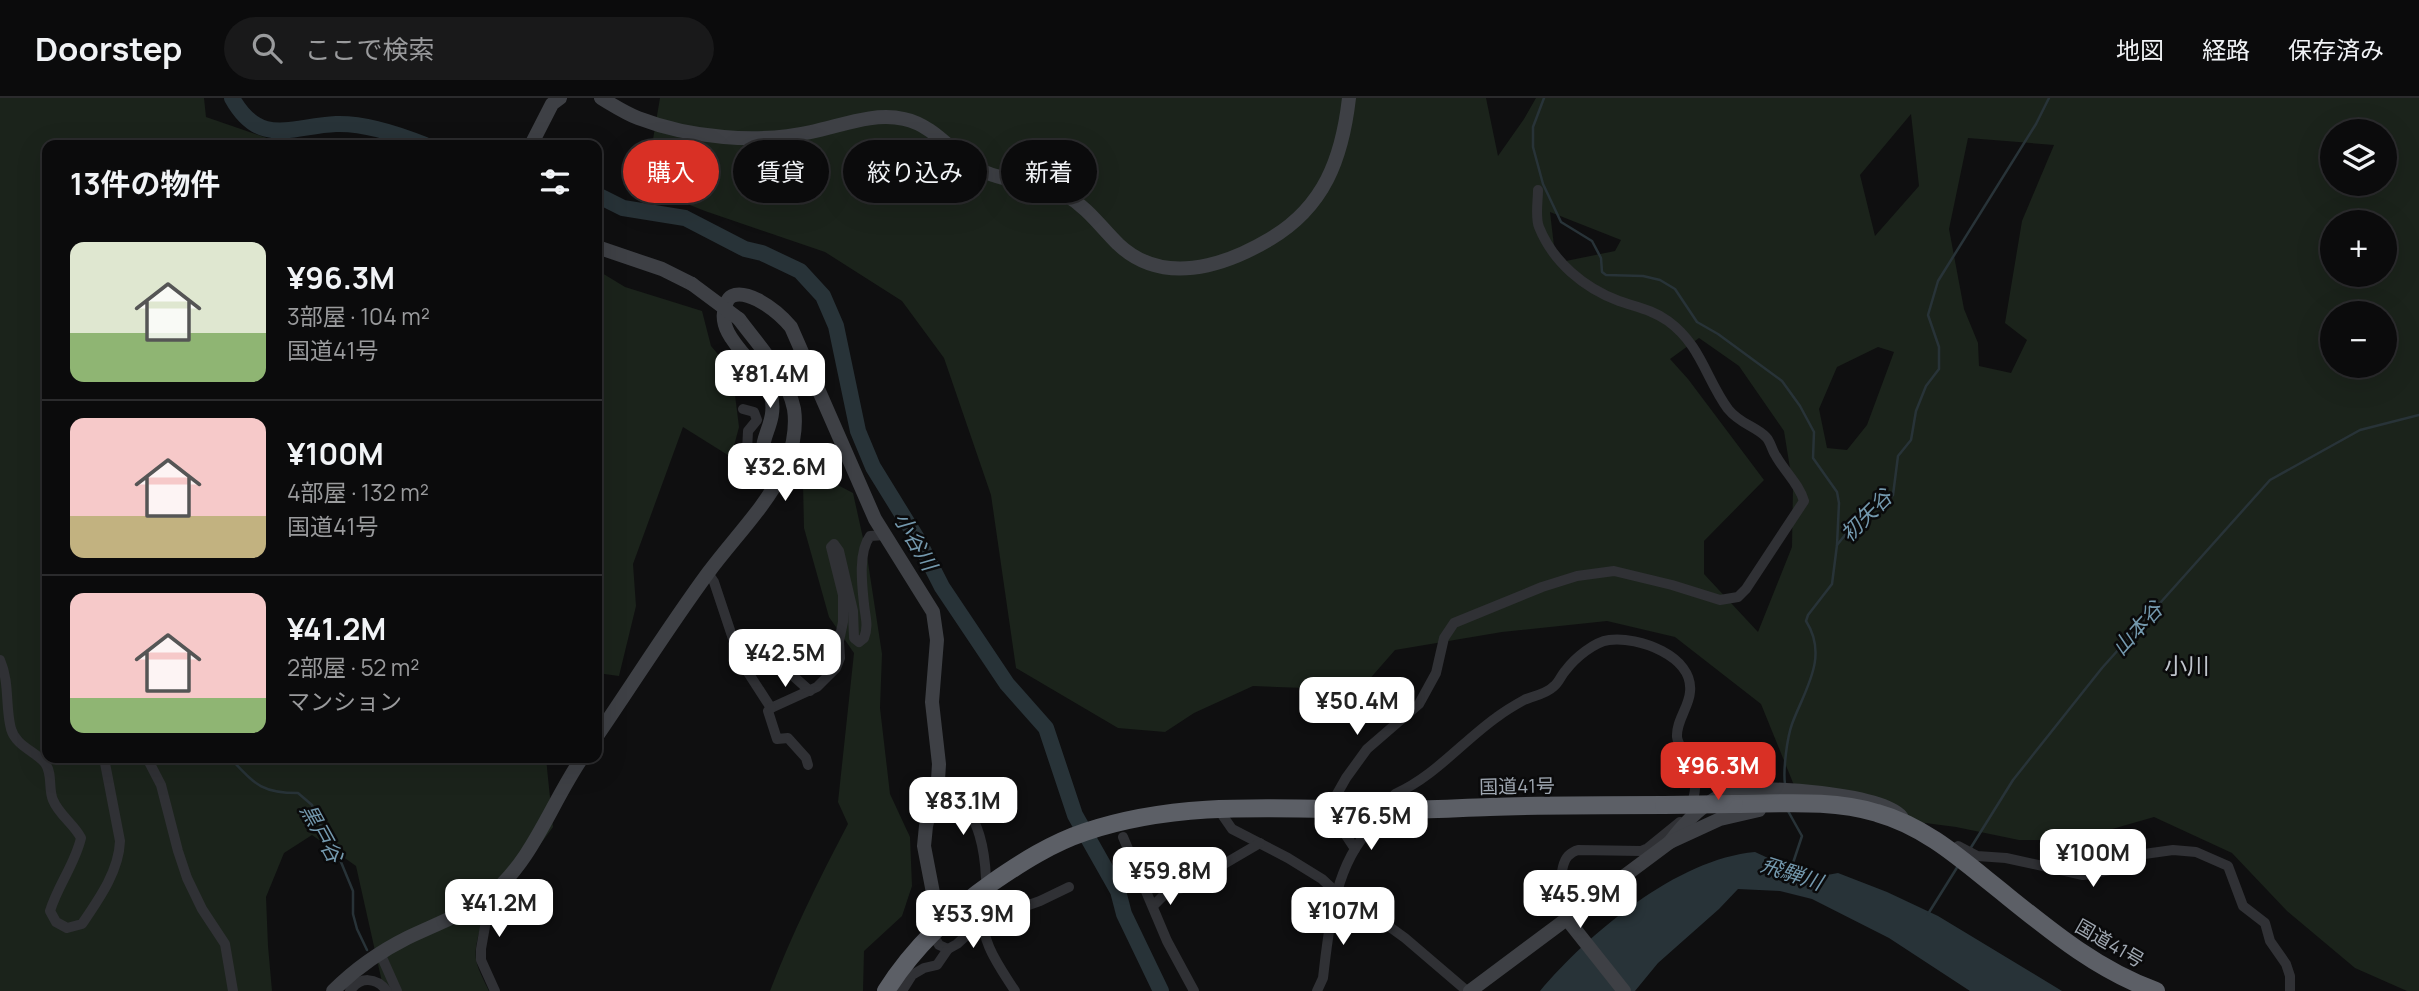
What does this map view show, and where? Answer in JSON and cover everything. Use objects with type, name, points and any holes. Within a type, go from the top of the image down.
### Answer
[{"type":"highway","name":"国道41号","points":[[886,991],[938,928],[977,893],[1056,844],[1085,832],[1145,817],[1182,811],[1222,809],[1394,810],[1734,804],[1850,806],[1906,823],[1952,852],[2059,937],[2105,967],[2156,991]]},
{"type":"street","points":[[533,140],[552,104],[560,98]]},
{"type":"street","points":[[601,98],[639,118],[661,124],[701,133],[756,139],[809,133],[874,118],[904,119],[931,131],[963,158],[988,174],[1045,187],[1072,199],[1086,208],[1116,242],[1138,259],[1153,266],[1185,270],[1202,267],[1247,251],[1281,233],[1304,214],[1315,201],[1335,164],[1347,120],[1349,98]]},
{"type":"street","points":[[1333,801],[1367,749],[1419,704],[1436,673],[1444,638],[1454,623],[1542,587],[1577,576],[1614,571],[1720,600],[1738,597],[1804,501],[1801,490],[1775,456],[1766,438],[1743,424],[1727,408],[1702,360],[1682,332],[1650,310],[1599,292],[1574,277],[1537,225],[1538,190]]},
{"type":"street","points":[[602,249],[662,269],[692,284],[739,319],[767,355],[783,381],[794,408],[793,439],[787,461],[769,496],[708,573],[602,729]]},
{"type":"street","points":[[752,477],[744,461],[754,452],[771,420],[771,396],[765,381],[724,327],[722,315],[727,300],[741,294],[768,306],[781,315],[791,327],[871,510],[933,612],[937,640],[932,702],[939,764],[924,846],[939,945],[948,949]]},
{"type":"street","points":[[743,409],[754,412],[757,420],[746,437],[754,452],[778,480]]},
{"type":"street","points":[[808,765],[806,758],[788,738],[777,739],[768,711],[810,691],[831,673],[840,658],[843,595],[831,547],[834,544],[839,551],[853,611],[854,638],[859,642],[866,633],[864,549],[870,536],[885,535]]},
{"type":"street","points":[[708,573],[714,582],[740,660],[771,708]]},
{"type":"street","points":[[1394,810],[1395,794],[1410,787],[1449,759],[1496,717],[1524,700],[1553,688],[1567,668],[1594,646],[1608,640],[1625,640],[1652,646],[1669,655],[1682,667],[1691,684],[1677,739],[1693,765],[1695,780],[1693,801],[1684,819],[1641,851],[1578,850],[1569,854],[1563,865],[1562,906],[1566,918],[1625,991]]},
{"type":"street","points":[[0,660],[7,677],[11,730],[21,744],[42,762]]},
{"type":"street","points":[[782,666],[810,691]]},
{"type":"street","points":[[44,763],[50,775],[51,797],[59,811],[75,826],[81,838],[77,855],[56,892],[50,911],[56,922],[67,928],[82,924],[110,877],[120,853],[105,763]]},
{"type":"street","points":[[150,763],[161,785],[187,878],[202,909],[225,944],[233,991]]},
{"type":"street","points":[[333,991],[348,976],[380,953],[480,902],[505,880],[526,854],[579,763]]},
{"type":"street","points":[[1670,842],[1680,829],[1716,798],[1748,788],[1863,800],[1884,805],[1899,813],[1906,823]]},
{"type":"street","points":[[933,803],[956,804],[964,808],[970,816],[984,853],[986,878]]},
{"type":"street","points":[[1222,809],[1223,816],[1232,830],[1289,858],[1322,879],[1337,893],[1358,904],[1405,938],[1468,991],[1670,842],[1720,819],[1786,804]]},
{"type":"street","points":[[1317,991],[1323,978],[1338,885],[1360,838],[1372,827],[1373,809]]},
{"type":"street","points":[[1334,817],[1355,849]]},
{"type":"street","points":[[1123,837],[1175,957],[1194,991]]},
{"type":"street","points":[[1153,906],[1167,892],[1183,888],[1260,843]]},
{"type":"street","points":[[1952,852],[1958,846],[1977,856],[2006,858],[2083,875],[2110,870],[2137,855],[2174,850],[2196,852],[2228,866],[2243,906],[2266,923],[2270,941],[2286,964],[2290,976],[2290,991]]},
{"type":"street","points":[[902,991],[912,975],[923,968],[937,965],[948,949],[981,922],[1040,901],[1069,887]]},
{"type":"street","points":[[480,902],[487,920],[481,960],[495,991]]},
{"type":"street","points":[[984,908],[981,922],[989,947],[1015,991]]},
{"type":"street","points":[[380,953],[397,991]]},
{"type":"street","points":[[350,991],[356,983],[366,980],[378,982],[387,991]]},
{"type":"shaded area","points":[[0,98],[204,98],[206,117],[273,140],[42,140],[42,763],[547,763],[553,827],[481,925],[476,959],[489,991],[384,991],[356,866],[312,835],[284,853],[266,897],[272,991],[0,991]]},
{"type":"shaded area","points":[[660,98],[1486,98],[1498,156],[1536,98],[2419,98],[2419,991],[2407,991],[2355,968],[2287,911],[2232,853],[2154,817],[2074,840],[2019,840],[1800,800],[1761,704],[1675,637],[1607,621],[1502,632],[1395,650],[1360,690],[1253,686],[1194,713],[1165,732],[1118,728],[1016,668],[991,495],[944,358],[902,301],[825,252],[685,203],[719,203],[719,140],[653,140]],"holes":[[[1911,114],[1919,186],[1875,236],[1860,175]],[[1968,138],[2054,145],[2022,221],[2005,323],[2027,340],[2011,373],[1979,366],[1978,343],[1964,309],[1949,229]],[[1550,212],[1621,240],[1615,251],[1556,263]],[[1699,338],[1739,366],[1784,431],[1793,487],[1792,547],[1758,632],[1704,574],[1704,541],[1764,480],[1670,359]],[[1878,347],[1894,352],[1867,425],[1847,450],[1827,448],[1819,409],[1837,367]]]},
{"type":"shaded area","points":[[602,273],[625,287],[702,311],[711,346],[732,371],[739,427],[731,457],[683,427],[633,564],[636,606],[619,676],[602,674]]},
{"type":"shaded area","points":[[830,481],[853,493],[867,556],[882,654],[880,708],[890,794],[910,837],[912,886],[902,916],[864,951],[863,991],[770,991],[806,907],[848,824],[838,802],[854,653],[829,617],[804,528],[803,483]]},
{"type":"water","name":"飛騨川","points":[[1755,852],[1801,873],[1816,877],[1838,873],[1887,892],[1938,916],[2062,991],[1970,991],[1889,938],[1812,899],[1780,891],[1738,889],[1658,963],[1635,991],[1540,991],[1583,946],[1637,902],[1695,869],[1725,858]]},
{"type":"waterway","name":"小谷川","points":[[232,98],[243,114],[265,129],[291,130],[336,124],[359,125],[412,140]]},
{"type":"waterway","points":[[1544,98],[1533,127],[1533,147],[1543,184],[1561,222],[1592,241],[1601,258],[1602,272],[1606,275],[1643,276],[1660,280],[1675,289],[1697,322],[1718,334],[1782,381],[1814,432],[1813,458],[1837,492],[1837,545],[1832,584],[1806,621],[1813,634],[1815,660],[1808,686],[1790,730],[1785,784]]},
{"type":"waterway","name":"初矢谷","points":[[1837,545],[1867,508],[1879,509],[1893,495],[1898,456],[1911,440],[1916,411],[1926,386],[1939,369],[1939,347],[1928,315],[1938,281],[2036,124],[2049,98]]},
{"type":"waterway","name":"小谷川","points":[[602,198],[623,208],[685,218],[745,249],[762,253],[800,271],[823,296],[836,326],[858,431],[873,467],[918,540],[942,587],[1007,684],[1046,728],[1075,815],[1118,891],[1124,914],[1161,991]]},
{"type":"waterway","name":"山本谷","points":[[1970,849],[2013,780],[2102,668],[2270,480],[2360,430],[2419,415]]},
{"type":"waterway","name":"黒戸谷","points":[[235,763],[267,789],[298,793],[312,805],[324,834],[336,850],[353,891],[353,914],[367,950]]},
{"type":"waterway","name":"初矢谷","points":[[1788,811],[1802,836],[1790,872]]},
{"type":"waterway","name":"山本谷","points":[[1928,914],[1958,866]]},
{"type":"district","name":"小川","points":[[2187,665]]}]
